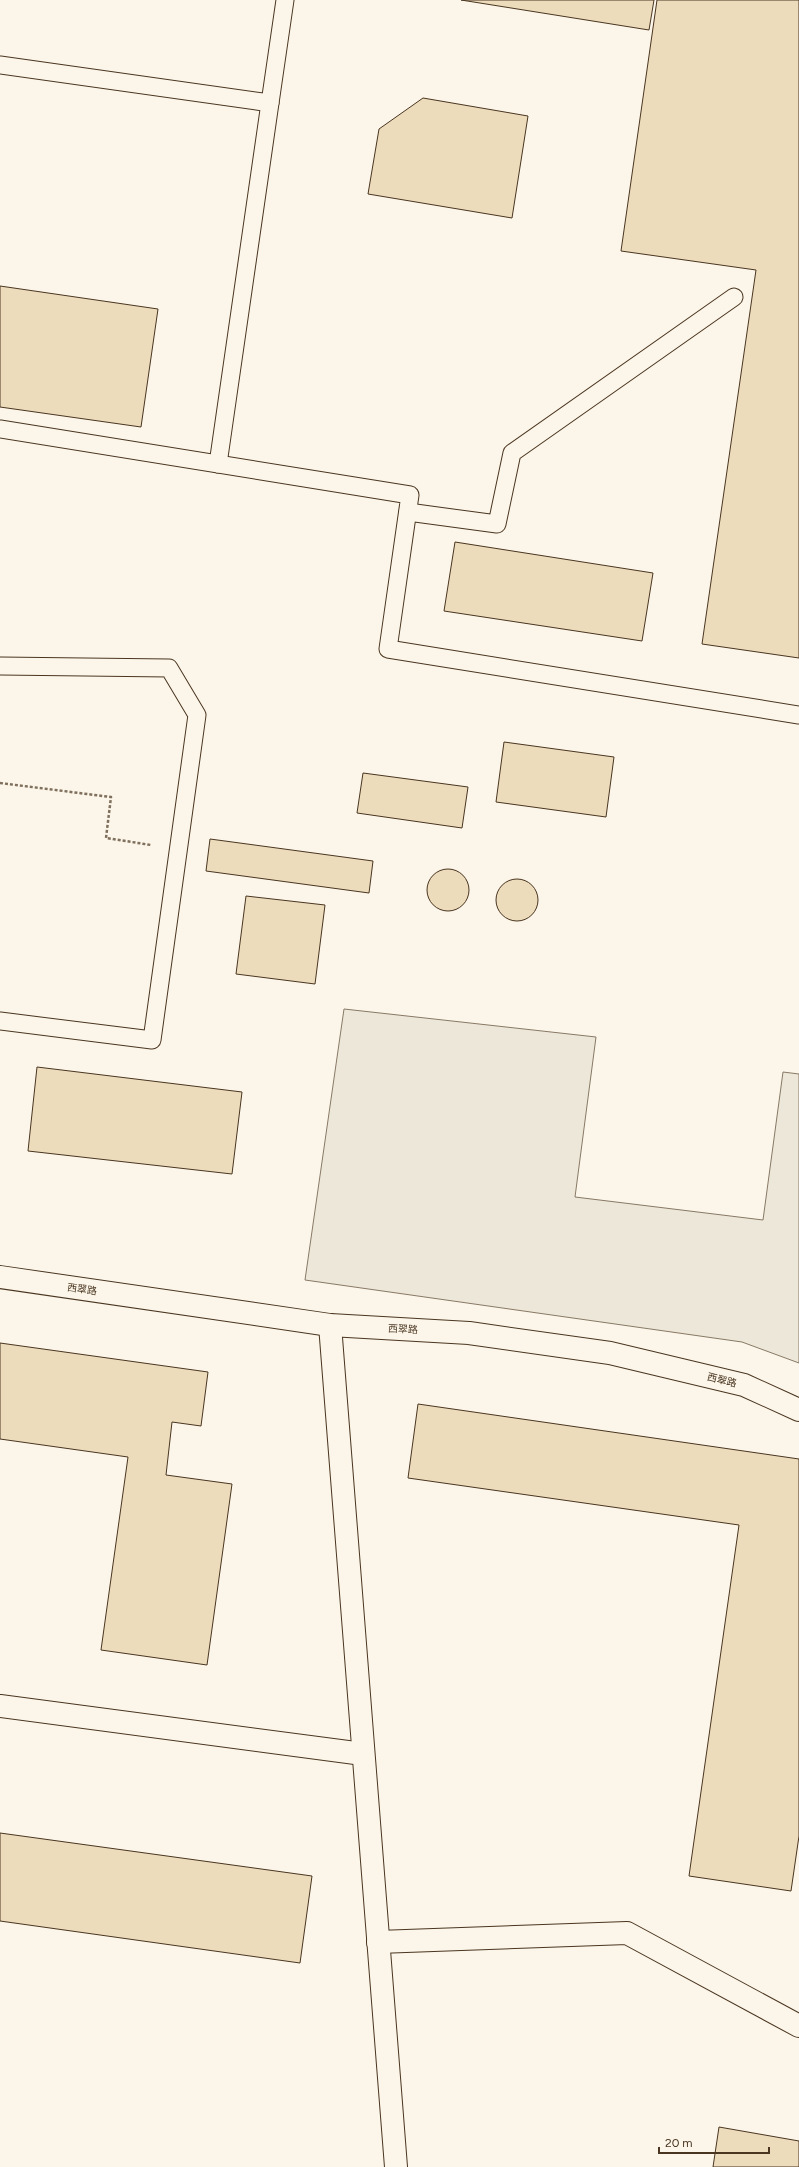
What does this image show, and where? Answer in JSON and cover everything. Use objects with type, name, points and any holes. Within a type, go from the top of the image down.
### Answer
[{"type":"street","name":"西翠路","points":[[0,1277],[330,1325],[469,1333],[610,1353],[744,1385],[799,1410]]},
{"type":"street","points":[[330,1325],[396,2167]]},
{"type":"street","points":[[0,1706],[363,1754]]},
{"type":"street","points":[[378,1942],[627,1934],[799,2026]]},
{"type":"lane","points":[[218,464],[286,0]]},
{"type":"lane","points":[[0,65],[270,103]]},
{"type":"lane","points":[[408,512],[497,524],[512,453],[734,297]]},
{"type":"lane","points":[[0,429],[410,495],[388,650],[799,715]]},
{"type":"lane","points":[[0,666],[169,668],[197,715],[152,1040],[0,1021]]},
{"type":"path","points":[[0,784],[111,797],[106,838],[178,849]]},
{"type":"shaded area","points":[[344,1009],[596,1037],[575,1197],[763,1220],[783,1072],[799,1074],[799,1363],[742,1342],[305,1280]]},
{"type":"building","points":[[461,0],[654,0],[649,30]]},
{"type":"building","points":[[657,0],[799,0],[799,658],[702,644],[756,270],[621,251]]},
{"type":"building","points":[[423,98],[528,116],[512,218],[368,194],[379,129]]},
{"type":"building","points":[[0,286],[158,309],[141,427],[0,407]]},
{"type":"building","points":[[455,542],[653,573],[642,641],[444,611]]},
{"type":"building","points":[[504,742],[614,757],[606,817],[496,802]]},
{"type":"building","points":[[363,773],[468,787],[462,828],[357,813]]},
{"type":"building","points":[[210,839],[373,861],[369,893],[206,871]]},
{"type":"building","points":[[444,869],[452,869],[460,872],[466,878],[469,890],[466,902],[460,908],[452,911],[444,911],[436,908],[430,902],[427,894],[427,886],[430,878],[436,872]]},
{"type":"building","points":[[513,879],[521,879],[529,882],[535,888],[538,900],[535,912],[529,918],[521,921],[513,921],[505,918],[499,912],[496,904],[496,896],[499,888],[505,882]]},
{"type":"building","points":[[246,896],[325,905],[315,984],[236,974]]},
{"type":"building","points":[[37,1067],[242,1092],[232,1174],[28,1151]]},
{"type":"building","points":[[0,1343],[208,1372],[201,1426],[172,1422],[166,1475],[232,1484],[207,1665],[101,1650],[128,1457],[0,1439]]},
{"type":"building","points":[[418,1404],[799,1459],[799,1836],[791,1891],[689,1876],[739,1525],[408,1478]]},
{"type":"building","points":[[0,1833],[312,1876],[300,1963],[0,1921]]},
{"type":"building","points":[[719,2127],[799,2141],[799,2167],[713,2167]]}]
